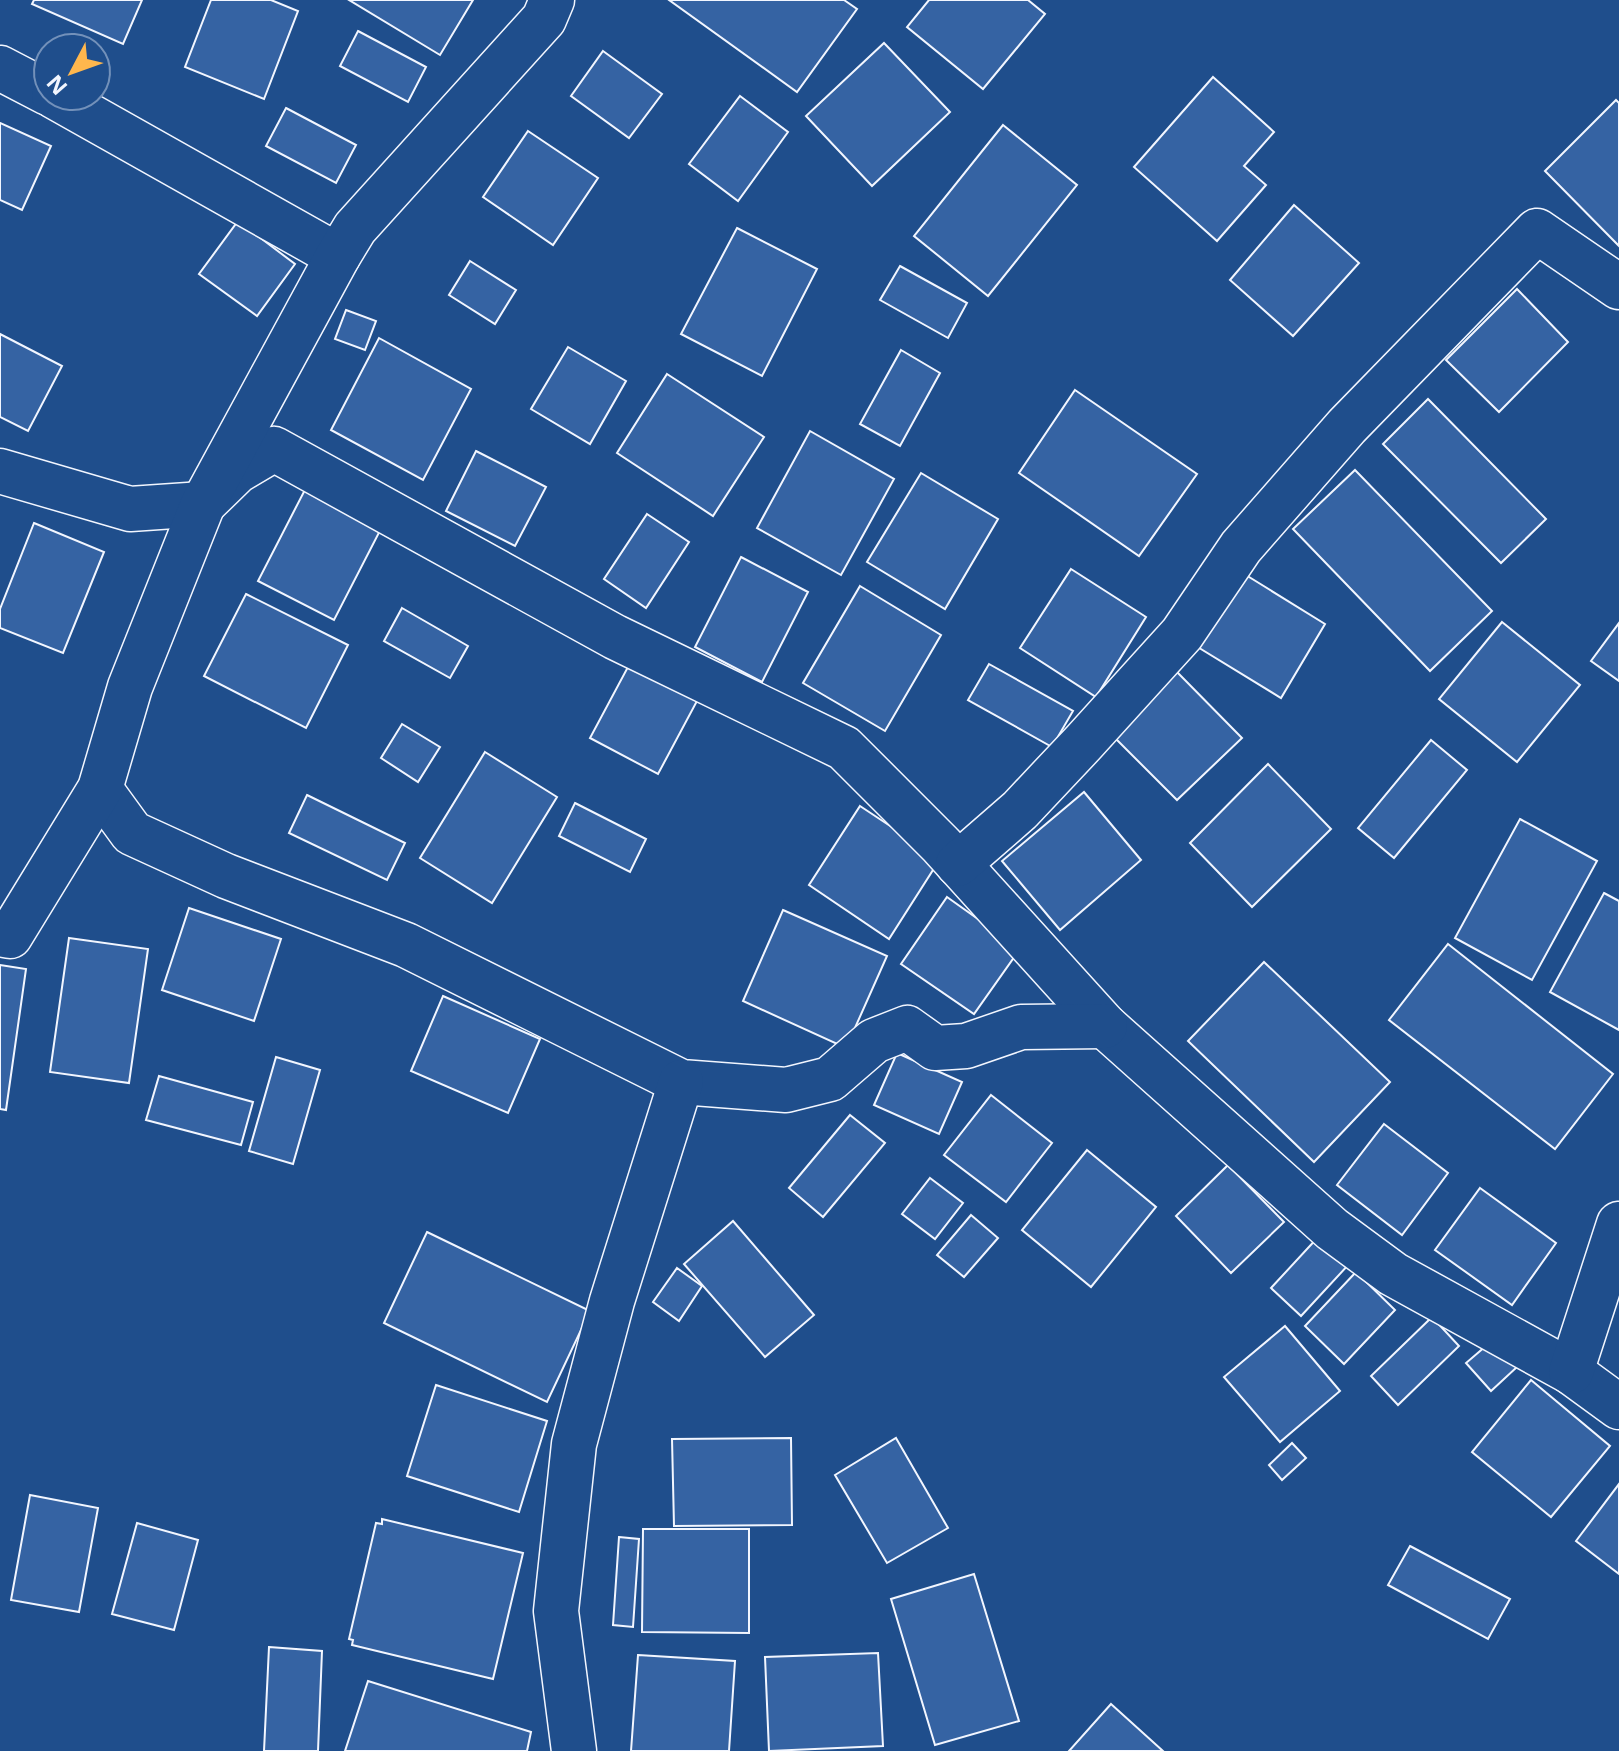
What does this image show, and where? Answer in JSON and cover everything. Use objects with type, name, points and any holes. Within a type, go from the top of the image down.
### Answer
[{"type":"street","points":[[0,934],[10,936],[100,789],[130,687],[203,504],[338,256],[355,228],[544,19],[552,0]]},
{"type":"street","points":[[0,68],[32,85]]},
{"type":"street","points":[[82,112],[338,256]]},
{"type":"street","points":[[958,864],[1020,810],[1084,742],[1182,634],[1241,547],[1347,426],[1537,231],[1619,287]]},
{"type":"street","points":[[0,471],[130,509],[203,504],[237,471],[274,449],[615,637],[844,748],[958,864],[1105,1026],[1356,1247],[1393,1274],[1571,1372],[1619,1407]]},
{"type":"street","points":[[100,789],[132,833],[226,876],[406,945],[681,1082],[786,1090],[830,1079],[874,1041],[907,1028],[935,1048],[966,1046],[1021,1027],[1105,1026]]},
{"type":"street","points":[[574,1751],[556,1611],[574,1444],[612,1301],[681,1082]]},
{"type":"street","points":[[1571,1372],[1619,1224]]},
{"type":"building","points":[[34,0],[142,0],[123,44],[112,39],[112,32],[96,32],[32,4]]},
{"type":"building","points":[[211,0],[271,0],[298,11],[264,99],[185,67]]},
{"type":"building","points":[[349,0],[473,0],[440,55]]},
{"type":"building","points":[[669,0],[844,0],[857,9],[797,92]]},
{"type":"building","points":[[929,0],[1028,0],[1045,14],[983,89],[907,27]]},
{"type":"building","points":[[358,31],[426,67],[408,102],[340,66]]},
{"type":"building","points":[[884,43],[950,112],[872,186],[806,116]]},
{"type":"building","points":[[603,51],[662,94],[629,138],[571,96]]},
{"type":"building","points":[[1213,77],[1274,132],[1244,166],[1266,185],[1217,241],[1134,167]]},
{"type":"building","points":[[740,96],[788,132],[738,201],[689,164]]},
{"type":"building","points":[[1616,100],[1619,103],[1619,246],[1545,171]]},
{"type":"building","points":[[286,108],[356,145],[336,183],[266,146]]},
{"type":"building","points":[[0,123],[51,146],[22,210],[0,200]]},
{"type":"building","points":[[1003,125],[1077,185],[988,296],[914,236]]},
{"type":"building","points":[[528,131],[598,178],[553,245],[483,197]]},
{"type":"building","points":[[1294,205],[1359,263],[1293,336],[1230,280]]},
{"type":"building","points":[[238,221],[295,264],[257,316],[199,274]]},
{"type":"building","points":[[737,228],[817,269],[762,376],[681,334]]},
{"type":"building","points":[[470,261],[516,290],[495,324],[449,295]]},
{"type":"building","points":[[900,266],[967,303],[948,338],[880,300]]},
{"type":"building","points":[[1517,289],[1568,342],[1499,412],[1446,360]]},
{"type":"building","points":[[346,310],[376,321],[365,350],[335,339]]},
{"type":"building","points":[[0,334],[62,366],[28,431],[0,417]]},
{"type":"building","points":[[379,338],[471,389],[423,480],[331,430]]},
{"type":"building","points":[[568,347],[626,381],[590,444],[531,409]]},
{"type":"building","points":[[901,350],[940,373],[900,446],[860,424]]},
{"type":"building","points":[[667,374],[764,437],[713,516],[617,453]]},
{"type":"building","points":[[1075,390],[1197,474],[1139,556],[1019,473]]},
{"type":"building","points":[[1428,399],[1546,519],[1501,563],[1383,444]]},
{"type":"building","points":[[810,431],[894,479],[841,575],[757,528]]},
{"type":"building","points":[[476,451],[546,487],[515,546],[446,511]]},
{"type":"building","points":[[1355,470],[1492,611],[1430,671],[1293,529]]},
{"type":"building","points":[[921,473],[998,519],[945,609],[867,562]]},
{"type":"building","points":[[310,480],[386,519],[334,620],[258,581]]},
{"type":"building","points":[[647,514],[689,542],[646,608],[604,579]]},
{"type":"building","points":[[34,523],[104,552],[63,653],[0,628],[0,609]]},
{"type":"building","points":[[741,557],[808,592],[762,682],[695,647]]},
{"type":"building","points":[[1071,569],[1146,617],[1096,697],[1020,648]]},
{"type":"building","points":[[1241,572],[1325,624],[1281,698],[1196,646]]},
{"type":"building","points":[[860,586],[941,635],[885,731],[803,683]]},
{"type":"building","points":[[246,594],[348,645],[306,728],[204,676]]},
{"type":"building","points":[[402,608],[468,646],[450,678],[384,641]]},
{"type":"building","points":[[1502,622],[1580,685],[1517,762],[1439,699]]},
{"type":"building","points":[[1619,623],[1619,681],[1591,661]]},
{"type":"building","points":[[989,664],[1073,711],[1052,747],[968,700]]},
{"type":"building","points":[[629,665],[697,701],[658,774],[590,738]]},
{"type":"building","points":[[1177,672],[1242,738],[1177,800],[1112,735]]},
{"type":"building","points":[[402,724],[440,747],[418,782],[381,758]]},
{"type":"building","points":[[1431,740],[1467,770],[1394,858],[1358,828]]},
{"type":"building","points":[[485,752],[557,797],[492,903],[420,858]]},
{"type":"building","points":[[1268,764],[1331,829],[1252,907],[1190,843]]},
{"type":"building","points":[[1084,792],[1141,860],[1060,930],[1002,861]]},
{"type":"building","points":[[307,795],[405,843],[387,880],[289,833]]},
{"type":"building","points":[[575,803],[646,839],[630,872],[559,836]]},
{"type":"building","points":[[860,806],[940,859],[889,939],[809,885]]},
{"type":"building","points":[[1520,819],[1597,861],[1532,980],[1455,938]]},
{"type":"building","points":[[1604,893],[1619,901],[1619,1030],[1550,992]]},
{"type":"building","points":[[947,897],[1020,949],[974,1014],[901,964]]},
{"type":"building","points":[[189,908],[281,939],[254,1021],[162,990]]},
{"type":"building","points":[[783,910],[887,956],[846,1048],[743,1001]]},
{"type":"building","points":[[69,938],[148,949],[129,1083],[50,1072]]},
{"type":"building","points":[[1448,944],[1613,1074],[1555,1149],[1389,1020]]},
{"type":"building","points":[[1264,962],[1390,1082],[1314,1162],[1188,1041]]},
{"type":"building","points":[[0,965],[26,969],[6,1110],[0,1109]]},
{"type":"building","points":[[443,996],[540,1039],[508,1113],[411,1071]]},
{"type":"building","points":[[897,1053],[962,1082],[939,1134],[874,1105]]},
{"type":"building","points":[[276,1057],[320,1070],[293,1164],[249,1151]]},
{"type":"building","points":[[159,1076],[253,1102],[241,1145],[146,1120]]},
{"type":"building","points":[[991,1095],[1052,1143],[1006,1202],[944,1155]]},
{"type":"building","points":[[850,1115],[885,1143],[823,1217],[789,1188]]},
{"type":"building","points":[[1384,1124],[1448,1173],[1402,1235],[1337,1185]]},
{"type":"building","points":[[1087,1150],[1156,1207],[1091,1287],[1022,1230]]},
{"type":"building","points":[[1228,1165],[1284,1222],[1231,1273],[1176,1216]]},
{"type":"building","points":[[930,1178],[963,1203],[935,1239],[902,1214]]},
{"type":"building","points":[[1480,1188],[1556,1243],[1512,1305],[1435,1250]]},
{"type":"building","points":[[971,1215],[998,1238],[964,1277],[937,1255]]},
{"type":"building","points":[[733,1221],[814,1315],[765,1357],[684,1264]]},
{"type":"building","points":[[427,1232],[590,1311],[547,1402],[384,1323]]},
{"type":"building","points":[[1320,1235],[1350,1263],[1301,1316],[1271,1288]]},
{"type":"building","points":[[677,1268],[702,1286],[679,1321],[653,1302]]},
{"type":"building","points":[[1356,1272],[1395,1310],[1344,1364],[1305,1326]]},
{"type":"building","points":[[1432,1317],[1459,1346],[1398,1405],[1371,1376]]},
{"type":"building","points":[[1285,1326],[1340,1391],[1280,1442],[1224,1377]]},
{"type":"building","points":[[1493,1340],[1517,1367],[1491,1391],[1466,1363]]},
{"type":"building","points":[[1531,1380],[1610,1446],[1551,1517],[1472,1452]]},
{"type":"building","points":[[436,1385],[547,1421],[519,1512],[407,1476]]},
{"type":"building","points":[[791,1438],[792,1525],[674,1526],[672,1439]]},
{"type":"building","points":[[896,1438],[948,1528],[887,1563],[835,1475]]},
{"type":"building","points":[[1292,1443],[1306,1458],[1282,1480],[1269,1465]]},
{"type":"building","points":[[1619,1484],[1619,1574],[1576,1541]]},
{"type":"building","points":[[30,1495],[98,1508],[79,1612],[11,1600]]},
{"type":"building","points":[[382,1519],[523,1553],[493,1679],[352,1645],[353,1640],[349,1639],[376,1523],[382,1524]]},
{"type":"building","points":[[137,1523],[198,1540],[174,1630],[112,1614]]},
{"type":"building","points":[[643,1529],[749,1529],[749,1633],[642,1632]]},
{"type":"building","points":[[619,1537],[639,1539],[633,1627],[613,1625]]},
{"type":"building","points":[[1410,1546],[1510,1599],[1488,1639],[1388,1585]]},
{"type":"building","points":[[974,1574],[1019,1721],[935,1745],[891,1599]]},
{"type":"building","points":[[269,1647],[322,1651],[318,1751],[264,1751]]},
{"type":"building","points":[[878,1653],[883,1746],[769,1751],[765,1657]]},
{"type":"building","points":[[638,1655],[735,1661],[729,1751],[631,1751]]},
{"type":"building","points":[[368,1681],[531,1732],[527,1751],[345,1751]]},
{"type":"building","points":[[1111,1704],[1163,1751],[1069,1751]]}]
